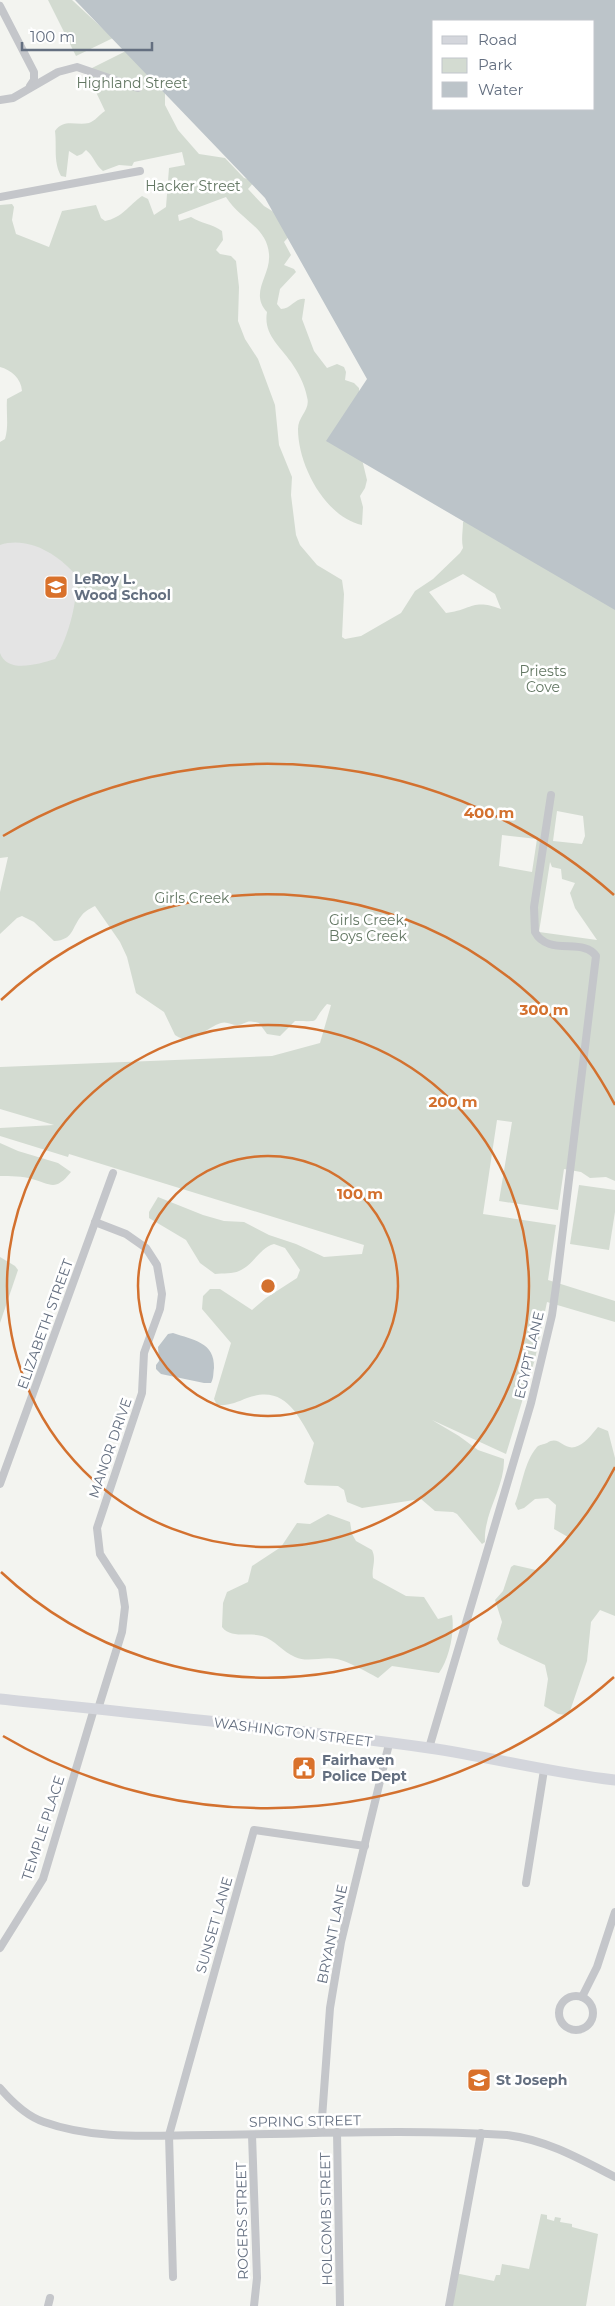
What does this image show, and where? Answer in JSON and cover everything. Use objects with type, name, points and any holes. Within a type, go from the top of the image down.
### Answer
[{"type":"main road","name":"WASHINGTON STREET","points":[[0,1698],[178,1717],[429,1748],[544,1770],[615,1780]]},
{"type":"street","points":[[0,6],[34,72],[34,80],[29,87]]},
{"type":"street","points":[[0,100],[13,98],[29,87],[58,72],[77,67],[138,88]]},
{"type":"street","points":[[0,197],[140,171]]},
{"type":"street","name":"EGYPT LANE","points":[[429,1748],[531,1403],[552,1315],[596,956],[589,949],[550,944],[541,940],[535,932],[534,907],[551,795]]},
{"type":"street","name":"ELIZABETH STREET","points":[[0,1484],[113,1173]]},
{"type":"street","name":"MANOR DRIVE","points":[[96,1222],[126,1234],[146,1248],[157,1265],[162,1294],[160,1309],[144,1353],[142,1393],[97,1528],[100,1554],[122,1588],[125,1608],[122,1632],[96,1709]]},
{"type":"street","name":"TEMPLE PLACE","points":[[0,1948],[42,1879],[96,1709]]},
{"type":"street","name":"BRYANT LANE","points":[[321,2132],[330,2008],[341,1942],[388,1744]]},
{"type":"street","points":[[526,1883],[544,1770]]},
{"type":"street","name":"SUNSET LANE","points":[[169,2135],[254,1830],[365,1846]]},
{"type":"street","points":[[582,1997],[597,1968],[615,1912]]},
{"type":"street","points":[[571,1997],[582,1997],[587,2000],[592,2010],[591,2021],[584,2028],[578,2030],[567,2028],[563,2025],[559,2014],[562,2004],[571,1997]]},
{"type":"street","name":"SPRING STREET","points":[[0,2088],[31,2116],[57,2126],[114,2135],[252,2135],[321,2132],[481,2133],[532,2139],[557,2148],[615,2177]]},
{"type":"street","name":"HOLCOMB STREET","points":[[337,2132],[340,2306]]},
{"type":"street","points":[[449,2306],[481,2133]]},
{"type":"street","points":[[169,2135],[173,2277]]},
{"type":"street","name":"ROGERS STREET","points":[[252,2135],[257,2278],[254,2306]]},
{"type":"shaded area","name":"LeRoy L. Wood School","points":[[0,466],[132,479],[91,704],[0,696]]},
{"type":"green space","points":[[48,0],[72,0],[113,38],[76,56]]},
{"type":"green space","points":[[146,41],[165,93],[165,105],[178,130],[199,154],[225,158],[244,178],[255,181],[248,189],[264,206],[282,217],[292,233],[284,242],[291,255],[284,265],[294,269],[296,272],[280,289],[277,304],[281,309],[305,299],[302,319],[314,351],[327,368],[337,364],[344,367],[346,372],[345,380],[354,383],[359,388],[360,451],[367,480],[360,496],[363,507],[362,525],[336,512],[325,501],[308,473],[299,443],[298,429],[308,402],[305,388],[299,374],[270,333],[266,320],[267,312],[260,298],[260,291],[269,262],[267,245],[263,237],[231,205],[226,197],[178,215],[179,221],[191,217],[222,231],[223,240],[216,250],[220,254],[231,256],[236,261],[239,287],[238,321],[245,339],[258,359],[275,405],[279,445],[292,477],[291,495],[296,535],[300,545],[317,565],[342,580],[344,594],[342,637],[345,639],[361,636],[401,613],[415,591],[433,579],[460,553],[463,548],[463,522],[469,517],[615,603],[615,1181],[606,1177],[590,1178],[581,1172],[564,1169],[558,1210],[499,1201],[512,1122],[497,1120],[483,1214],[556,1225],[548,1280],[615,1301],[615,1322],[547,1302],[535,1359],[506,1454],[432,1420],[478,1450],[504,1459],[501,1480],[487,1521],[485,1542],[482,1544],[457,1514],[435,1511],[421,1499],[362,1508],[347,1502],[344,1490],[338,1486],[307,1485],[304,1482],[314,1443],[296,1413],[281,1399],[272,1395],[260,1395],[229,1404],[217,1405],[214,1399],[231,1343],[202,1309],[203,1296],[210,1289],[220,1289],[252,1310],[266,1298],[297,1278],[300,1270],[285,1248],[274,1244],[264,1249],[249,1265],[239,1271],[215,1274],[200,1263],[186,1240],[149,1218],[149,1212],[158,1197],[203,1215],[224,1221],[244,1222],[269,1235],[296,1244],[324,1257],[362,1254],[364,1245],[69,1154],[68,1157],[0,1136],[0,1128],[54,1125],[0,1109],[0,1067],[272,1056],[320,1043],[331,1005],[327,1004],[313,1021],[295,1021],[280,1036],[267,1034],[259,1023],[251,1021],[237,1025],[225,1022],[215,1025],[193,1038],[181,1038],[175,1035],[164,1012],[136,993],[127,957],[120,942],[95,906],[83,914],[69,936],[60,940],[54,941],[34,922],[22,916],[17,918],[0,934],[0,892],[8,857],[0,858],[0,653],[9,664],[24,666],[55,659],[60,651],[72,618],[76,582],[74,573],[67,566],[40,548],[20,543],[0,545],[0,442],[5,439],[6,434],[7,399],[22,391],[20,382],[15,375],[0,367],[0,205],[12,204],[14,207],[12,220],[16,234],[49,247],[62,211],[96,205],[101,218],[105,221],[121,214],[142,196],[148,199],[154,215],[166,207],[169,168],[185,165],[182,152],[134,162],[132,166],[119,165],[103,171],[86,150],[77,156],[69,151],[66,177],[61,176],[56,159],[55,131],[66,124],[89,123],[105,111],[86,71]],"holes":[[[463,574],[495,594],[501,609],[478,605],[446,613],[429,592]],[[557,811],[583,816],[585,836],[582,844],[553,841]],[[502,835],[537,839],[532,872],[499,866]],[[550,862],[552,867],[561,869],[562,879],[575,883],[570,893],[575,908],[597,940],[539,932]]]},
{"type":"green space","points":[[0,1143],[18,1151],[58,1163],[71,1172],[61,1182],[53,1185],[25,1177],[0,1176]]},
{"type":"green space","points":[[579,1185],[615,1190],[615,1212],[609,1250],[570,1244]]},
{"type":"green space","points":[[0,1257],[18,1270],[0,1323]]},
{"type":"green space","points":[[598,1427],[608,1431],[615,1458],[615,1616],[600,1610],[591,1622],[587,1661],[569,1714],[558,1714],[544,1706],[548,1679],[545,1665],[500,1644],[497,1639],[502,1622],[495,1600],[503,1591],[511,1567],[514,1565],[536,1570],[549,1559],[568,1537],[554,1529],[556,1505],[548,1498],[535,1499],[524,1508],[518,1510],[515,1504],[526,1467],[533,1453],[538,1446],[551,1441],[558,1442],[567,1447],[578,1446],[588,1439]]},
{"type":"green space","points":[[328,1514],[350,1522],[352,1534],[356,1541],[372,1550],[374,1558],[373,1578],[406,1596],[424,1597],[438,1619],[452,1615],[453,1629],[450,1645],[446,1660],[439,1673],[392,1666],[378,1678],[337,1659],[300,1659],[267,1638],[257,1635],[230,1633],[222,1627],[223,1603],[227,1592],[248,1582],[252,1566],[281,1547],[297,1523],[310,1524]]},
{"type":"green space","points":[[541,2214],[547,2215],[547,2219],[554,2221],[555,2217],[561,2218],[560,2222],[572,2224],[572,2227],[598,2234],[586,2306],[449,2306],[455,2273],[494,2281],[496,2275],[500,2275],[502,2264],[529,2269]]},
{"type":"water","points":[[75,0],[615,0],[615,610],[326,441],[367,379],[265,198]]},
{"type":"water","points":[[173,1333],[195,1340],[207,1347],[213,1359],[214,1368],[211,1383],[161,1374],[156,1369],[159,1361],[158,1347],[168,1334]]},
{"type":"place","name":"LeRoy L. Wood School","points":[[56,587]]},
{"type":"place","name":"Fairhaven Police Dept","points":[[304,1768]]},
{"type":"place","name":"St Joseph","points":[[479,2080]]},
{"type":"park label","name":"Highland Street","points":[[132,83]]},
{"type":"park label","name":"Hacker Street","points":[[193,186]]},
{"type":"park label","name":"Priests Cove","points":[[543,680]]},
{"type":"park label","name":"Girls Creek","points":[[192,898]]},
{"type":"park label","name":"Girls Creek, Boys Creek","points":[[368,928]]}]
